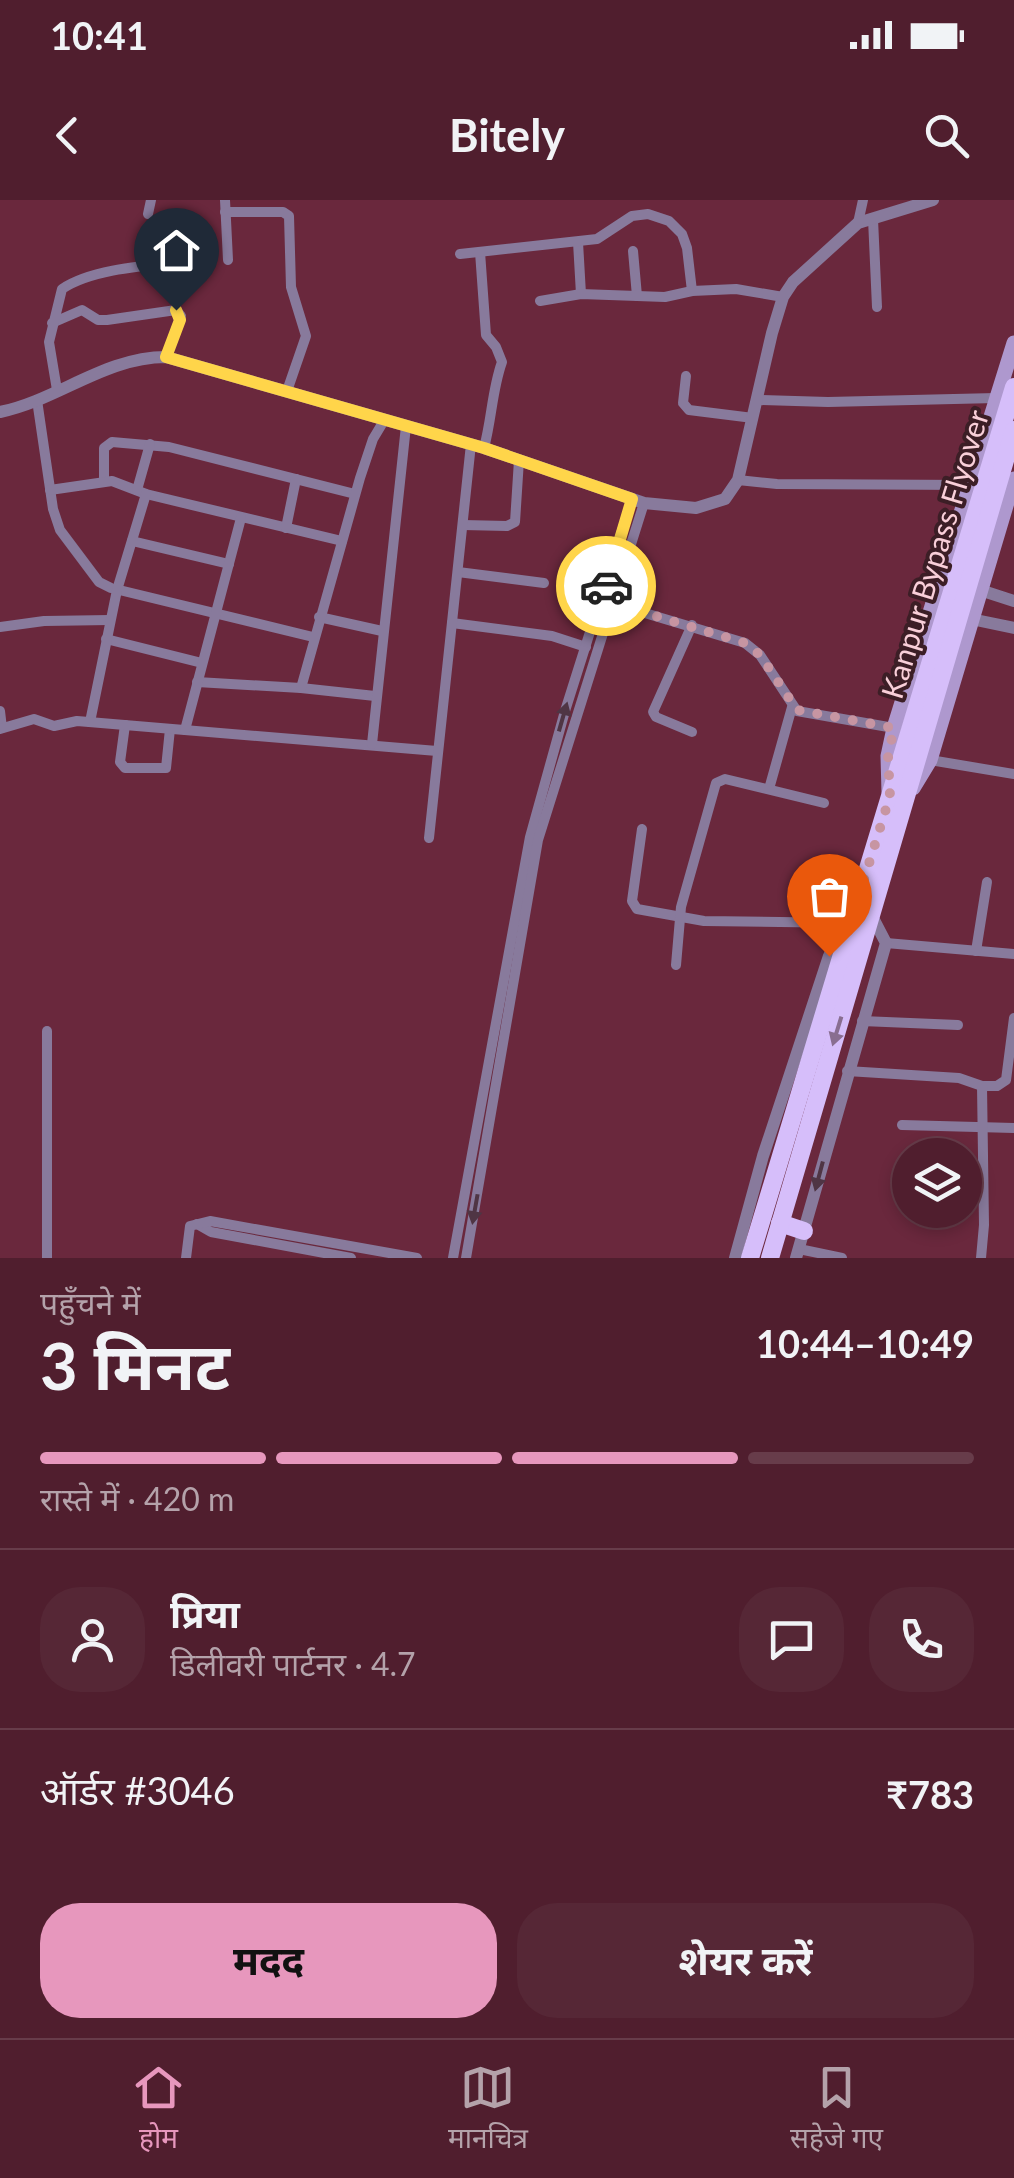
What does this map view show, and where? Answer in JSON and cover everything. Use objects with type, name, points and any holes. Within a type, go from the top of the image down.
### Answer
[{"type":"highway","name":"Kanpur Bypass Flyover","points":[[897,799],[1014,387]]},
{"type":"highway","name":"Kanpur Bypass Flyover","points":[[941,643],[1014,430]]},
{"type":"highway","points":[[750,1258],[783,1181],[872,916],[897,799]]},
{"type":"highway","points":[[770,1258],[780,1223],[783,1181],[850,927],[897,799]]},
{"type":"highway","points":[[780,1223],[800,1246]]},
{"type":"main road","points":[[897,799],[888,756],[894,728],[1014,343]]},
{"type":"main road","points":[[897,799],[930,760],[1014,479]]},
{"type":"street","points":[[148,214],[152,200]]},
{"type":"street","points":[[858,224],[863,200]]},
{"type":"street","points":[[0,412],[126,361],[166,357],[478,446],[638,501],[696,508],[726,500],[738,480],[783,297],[815,259],[858,224],[933,200]]},
{"type":"street","points":[[228,260],[225,206],[283,212],[290,221],[292,287],[306,336],[288,391]]},
{"type":"street","points":[[460,254],[603,237],[632,216],[648,214],[662,217],[685,240],[692,290]]},
{"type":"street","points":[[873,219],[877,307]]},
{"type":"street","points":[[578,242],[581,294]]},
{"type":"street","points":[[633,251],[637,296]]},
{"type":"street","points":[[429,838],[463,525],[478,446],[490,422],[494,380],[502,362],[486,335],[480,252]]},
{"type":"street","points":[[57,390],[48,351],[59,294],[71,284],[113,272],[197,260]]},
{"type":"street","points":[[540,301],[581,294],[672,296],[692,290],[750,290],[783,297]]},
{"type":"street","points":[[52,323],[82,310],[98,320],[107,320],[176,310],[180,320],[166,357]]},
{"type":"street","points":[[686,376],[683,403],[689,410],[753,418]]},
{"type":"street","points":[[758,400],[996,398]]},
{"type":"street","points":[[37,400],[50,490],[64,538],[99,582],[117,590],[313,636]]},
{"type":"street","points":[[301,688],[355,494],[373,439],[385,419]]},
{"type":"street","points":[[372,744],[406,426]]},
{"type":"street","points":[[104,480],[106,444],[150,444],[355,494]]},
{"type":"street","points":[[90,722],[150,444]]},
{"type":"street","points":[[463,525],[507,526],[515,522],[520,460]]},
{"type":"street","points":[[50,490],[104,480],[342,541]]},
{"type":"street","points":[[286,528],[296,480]]},
{"type":"street","points":[[738,480],[777,484],[970,485]]},
{"type":"street","points":[[452,1258],[530,836],[586,647],[638,501]]},
{"type":"street","points":[[466,1258],[538,840],[614,604],[638,501]]},
{"type":"street","points":[[185,730],[241,518]]},
{"type":"street","points":[[132,541],[229,564]]},
{"type":"street","points":[[458,572],[544,583]]},
{"type":"street","points":[[971,620],[1008,627],[1011,600],[980,590]]},
{"type":"street","points":[[602,600],[692,625],[754,648],[792,707],[803,713],[894,728]]},
{"type":"street","points":[[319,617],[382,631]]},
{"type":"street","points":[[0,627],[44,621],[110,620]]},
{"type":"street","points":[[452,623],[541,634],[586,647]]},
{"type":"street","points":[[692,625],[653,712],[656,717],[692,732]]},
{"type":"street","points":[[106,639],[202,663]]},
{"type":"street","points":[[197,682],[376,696]]},
{"type":"street","points":[[768,789],[792,707]]},
{"type":"street","points":[[0,710],[1,728],[34,720],[54,726],[90,722],[437,751]]},
{"type":"street","points":[[125,725],[120,762],[125,768],[166,768],[170,729]]},
{"type":"street","points":[[930,760],[1014,774]]},
{"type":"street","points":[[676,965],[679,918],[716,782],[726,779],[824,803]]},
{"type":"street","points":[[642,829],[633,905],[642,910],[679,918],[850,927]]},
{"type":"street","points":[[976,951],[987,882]]},
{"type":"street","points":[[842,1258],[800,1246],[886,942],[872,916]]},
{"type":"street","points":[[735,1258],[763,1156],[829,956],[835,942],[850,927]]},
{"type":"street","points":[[886,942],[1014,954]]},
{"type":"street","points":[[848,1071],[960,1078],[982,1086],[997,1086],[1006,1080],[1014,1018]]},
{"type":"street","points":[[862,1021],[958,1026]]},
{"type":"street","points":[[46,1258],[47,1031]]},
{"type":"street","points":[[982,1086],[982,1258]]},
{"type":"street","points":[[902,1125],[1014,1128]]},
{"type":"street","points":[[186,1258],[190,1226],[210,1221],[417,1258]]},
{"type":"street","points":[[198,1224],[211,1232],[351,1258]]},
{"type":"way so far","points":[[606,586],[602,600],[692,625],[754,648],[792,707],[803,713],[894,728],[888,756],[890,796],[848,931],[835,942],[829,956]]},
{"type":"route","points":[[176,310],[180,320],[166,357],[484,448],[632,499],[606,586]]}]
